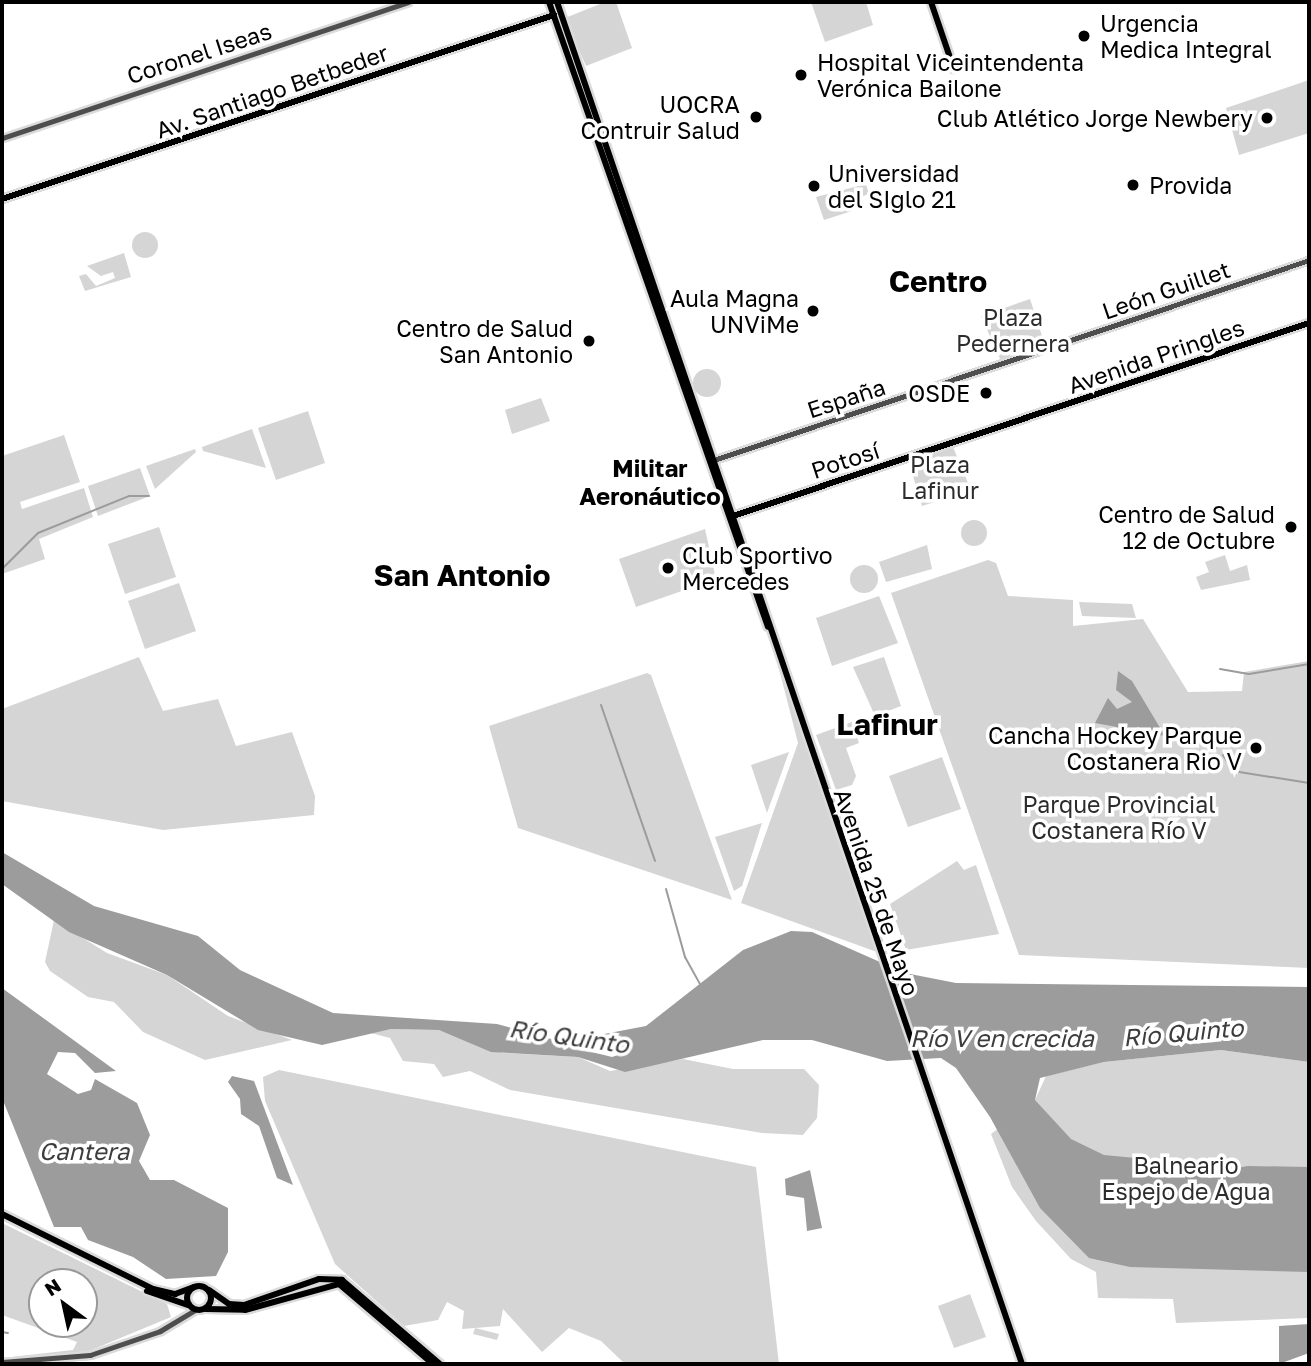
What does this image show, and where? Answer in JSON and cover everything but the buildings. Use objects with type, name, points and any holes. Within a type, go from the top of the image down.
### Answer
[{"type":"main road","name":"Avenida 25 de Mayo","points":[[549,2],[557,14],[1022,1364]]},
{"type":"main road","name":"Avenida 25 de Mayo","points":[[557,2],[557,14]]},
{"type":"main road","points":[[931,2],[954,69]]},
{"type":"main road","name":"Av. Santiago Betbeder","points":[[2,199],[557,14]]},
{"type":"main road","name":"Avenida Pringles","points":[[1014,423],[1309,323]]},
{"type":"main road","name":"Potosí","points":[[731,517],[1014,423]]},
{"type":"main road","points":[[2,1216],[153,1289],[175,1294],[194,1287],[209,1290],[229,1304],[244,1305],[318,1279],[342,1280],[440,1364]]},
{"type":"main road","points":[[2,1216],[191,1307],[245,1310],[318,1285],[338,1284],[433,1364]]},
{"type":"main road","points":[[191,1307],[194,1287]]},
{"type":"main road","points":[[206,1309],[209,1290]]},
{"type":"street","name":"Coronel Iseas","points":[[2,138],[408,2]]},
{"type":"street","name":"León Guillet","points":[[995,367],[1309,260]]},
{"type":"street","name":"España","points":[[711,461],[995,367]]},
{"type":"street","points":[[2,1362],[90,1355],[168,1327],[191,1307]]},
{"type":"green space","points":[[605,2],[616,2],[632,48],[586,66],[565,18]]},
{"type":"green space","points":[[811,2],[866,2],[873,25],[825,42]]},
{"type":"green space","name":"Club Atlético Jorge Newbery","points":[[1309,80],[1309,133],[1239,155],[1226,108]]},
{"type":"green space","points":[[866,184],[869,194],[849,201],[852,211],[824,220],[816,197]]},
{"type":"green space","points":[[145,232],[154,236],[158,245],[154,254],[145,258],[136,254],[132,245],[136,236]]},
{"type":"green space","points":[[124,253],[131,277],[85,291],[79,276],[86,274],[96,286],[115,278],[113,272],[101,276],[87,266]]},
{"type":"green space","name":"Plaza Pedernera","points":[[1030,299],[1045,345],[1001,361],[981,316]]},
{"type":"green space","points":[[707,369],[717,373],[721,383],[717,393],[707,397],[697,393],[693,383],[697,373]]},
{"type":"green space","points":[[541,398],[550,421],[512,434],[505,410]]},
{"type":"green space","points":[[308,411],[325,463],[276,480],[258,428]]},
{"type":"green space","points":[[252,429],[266,468],[203,451],[202,447]]},
{"type":"green space","points":[[64,435],[80,482],[20,502],[22,509],[84,488],[93,517],[39,539],[45,559],[2,574],[2,456]]},
{"type":"green space","name":"Plaza Lafinur","points":[[953,447],[971,490],[922,506],[909,462]]},
{"type":"green space","points":[[195,449],[196,452],[155,489],[146,466]]},
{"type":"green space","points":[[140,468],[150,496],[98,516],[88,486]]},
{"type":"green space","points":[[974,520],[983,524],[987,533],[983,542],[974,546],[965,542],[961,533],[965,524]]},
{"type":"green space","points":[[159,527],[176,577],[125,594],[108,544]]},
{"type":"green space","name":"Club Sportivo Mercedes","points":[[705,529],[716,579],[636,607],[619,559]]},
{"type":"green space","points":[[927,545],[932,569],[886,582],[879,562]]},
{"type":"green space","points":[[1225,555],[1230,571],[1247,565],[1250,580],[1201,590],[1196,577],[1209,572],[1205,562]]},
{"type":"green space","name":"Parque Provincial Costanera Río V","points":[[988,560],[996,563],[1008,596],[1073,600],[1073,626],[1143,619],[1188,692],[1242,691],[1244,672],[1309,661],[1309,968],[1019,955],[891,593]]},
{"type":"green space","points":[[864,565],[874,569],[878,579],[874,589],[864,593],[854,589],[850,579],[854,569]]},
{"type":"green space","points":[[179,583],[196,631],[145,649],[128,601]]},
{"type":"green space","points":[[879,596],[898,643],[832,666],[816,618]]},
{"type":"green space","points":[[1079,602],[1132,604],[1136,618],[1082,616]]},
{"type":"green space","points":[[139,657],[163,711],[218,699],[236,746],[292,732],[315,796],[314,815],[163,830],[2,801],[2,709]]},
{"type":"green space","points":[[776,657],[877,952],[741,903],[798,743]]},
{"type":"green space","points":[[884,657],[901,706],[875,716],[853,667]]},
{"type":"green space","points":[[647,673],[651,675],[732,900],[518,828],[489,726]]},
{"type":"green space","points":[[852,722],[859,743],[846,748],[856,776],[852,785],[836,790],[816,735]]},
{"type":"green space","points":[[789,752],[767,813],[751,765]]},
{"type":"green space","points":[[942,757],[961,809],[908,827],[889,776]]},
{"type":"green space","points":[[762,823],[742,886],[734,891],[715,837]]},
{"type":"green space","points":[[957,861],[964,870],[976,865],[999,934],[906,950],[890,904]]},
{"type":"green space","points":[[54,920],[107,953],[167,975],[228,1016],[292,1040],[205,1060],[143,1032],[114,1002],[88,997],[50,971],[45,962]]},
{"type":"green space","points":[[391,1029],[439,1030],[503,1053],[578,1057],[610,1071],[683,1059],[733,1069],[804,1069],[819,1085],[817,1118],[803,1135],[762,1133],[510,1090],[470,1071],[443,1077],[434,1064],[403,1061],[390,1038],[371,1033]]},
{"type":"green space","name":"Balneario Espejo de Agua","points":[[1221,1050],[1309,1062],[1309,1318],[1176,1323],[1173,1299],[1098,1298],[1096,1272],[1071,1259],[1036,1221],[1012,1187],[991,1134],[1035,1100],[1046,1076],[1104,1062]]},
{"type":"green space","points":[[279,1070],[756,1167],[779,1364],[625,1364],[601,1341],[569,1328],[542,1352],[503,1309],[500,1326],[462,1329],[464,1311],[447,1302],[438,1320],[404,1326],[335,1264],[265,1101],[263,1077]]},
{"type":"green space","points":[[2,1223],[94,1268],[28,1268],[28,1324],[2,1315]]},
{"type":"green space","points":[[98,1270],[167,1304],[171,1317],[82,1354],[2,1358],[73,1350],[77,1342],[66,1338],[98,1338]]},
{"type":"green space","points":[[970,1294],[986,1337],[954,1348],[938,1306]]},
{"type":"green space","points":[[475,1328],[499,1334],[497,1340],[473,1334]]},
{"type":"water","points":[[1118,671],[1132,681],[1165,736],[1095,723],[1108,698],[1117,709],[1132,702],[1116,690]]},
{"type":"water","name":"Río V en crecida","points":[[2,852],[94,906],[198,936],[240,970],[333,1013],[497,1024],[562,1042],[646,1026],[743,950],[791,931],[812,932],[905,973],[956,983],[1309,987],[1309,1062],[1221,1050],[1104,1062],[1040,1078],[1035,1100],[1071,1139],[1104,1155],[1167,1161],[1199,1174],[1248,1166],[1309,1167],[1309,1272],[1130,1267],[1089,1258],[1040,1208],[990,1117],[956,1068],[941,1058],[887,1061],[812,1040],[763,1040],[625,1072],[578,1057],[491,1052],[439,1030],[391,1029],[322,1045],[258,1030],[167,975],[69,932],[2,884]],"holes":[[[616,1043],[627,1052],[612,1057],[580,1049]]]},
{"type":"water","name":"Cantera","points":[[2,988],[116,1071],[95,1073],[75,1053],[58,1052],[47,1074],[78,1094],[91,1090],[95,1079],[137,1103],[150,1135],[139,1161],[150,1180],[174,1180],[228,1208],[228,1252],[216,1276],[166,1279],[133,1257],[88,1240],[81,1227],[54,1227],[2,1098]]},
{"type":"water","points":[[232,1076],[254,1081],[293,1185],[277,1178],[259,1126],[241,1114],[240,1099],[228,1082]]},
{"type":"water","points":[[810,1170],[822,1228],[807,1231],[804,1198],[786,1195],[785,1179]]},
{"type":"water","points":[[1309,1324],[1309,1353],[1279,1364],[1279,1326]]},
{"type":"waterway","points":[[2,569],[38,533],[129,496],[149,496]]},
{"type":"waterway","points":[[1220,669],[1249,674],[1309,664]]},
{"type":"waterway","points":[[601,705],[655,861]]},
{"type":"waterway","points":[[1165,736],[1202,739],[1216,748]]},
{"type":"waterway","points":[[1223,755],[1233,771],[1309,783]]},
{"type":"waterway","points":[[666,889],[685,957],[703,989]]},
{"type":"waterway","points":[[2,1332],[8,1333]]},
{"type":"place","name":"Urgencia Medica Integral","points":[[1084,36]]},
{"type":"place","name":"Hospital Viceintendenta Verónica Bailone","points":[[801,75]]},
{"type":"place","name":"UOCRA Contruir Salud","points":[[756,117]]},
{"type":"place","name":"Club Atlético Jorge Newbery","points":[[1267,118]]},
{"type":"place","name":"Provida","points":[[1133,185]]},
{"type":"place","name":"Universidad del SIglo 21","points":[[814,186]]},
{"type":"place","name":"Aula Magna UNViMe","points":[[813,311]]},
{"type":"place","name":"Centro de Salud San Antonio","points":[[589,341]]},
{"type":"place","name":"OSDE","points":[[986,393]]},
{"type":"place","name":"Centro de Salud 12 de Octubre","points":[[1291,527]]},
{"type":"place","name":"Club Sportivo Mercedes","points":[[668,568]]},
{"type":"place","name":"Cancha Hockey Parque Costanera Rio V","points":[[1256,748]]},
{"type":"district","name":"Centro","points":[[938,281]]},
{"type":"district","name":"Militar Aeronáutico","points":[[650,482]]},
{"type":"district","name":"San Antonio","points":[[462,575]]},
{"type":"district","name":"Lafinur","points":[[887,724]]},
{"type":"water label","name":"Río Quinto","points":[[1183,1032]]},
{"type":"water label","name":"Río Quinto","points":[[569,1036]]}]
